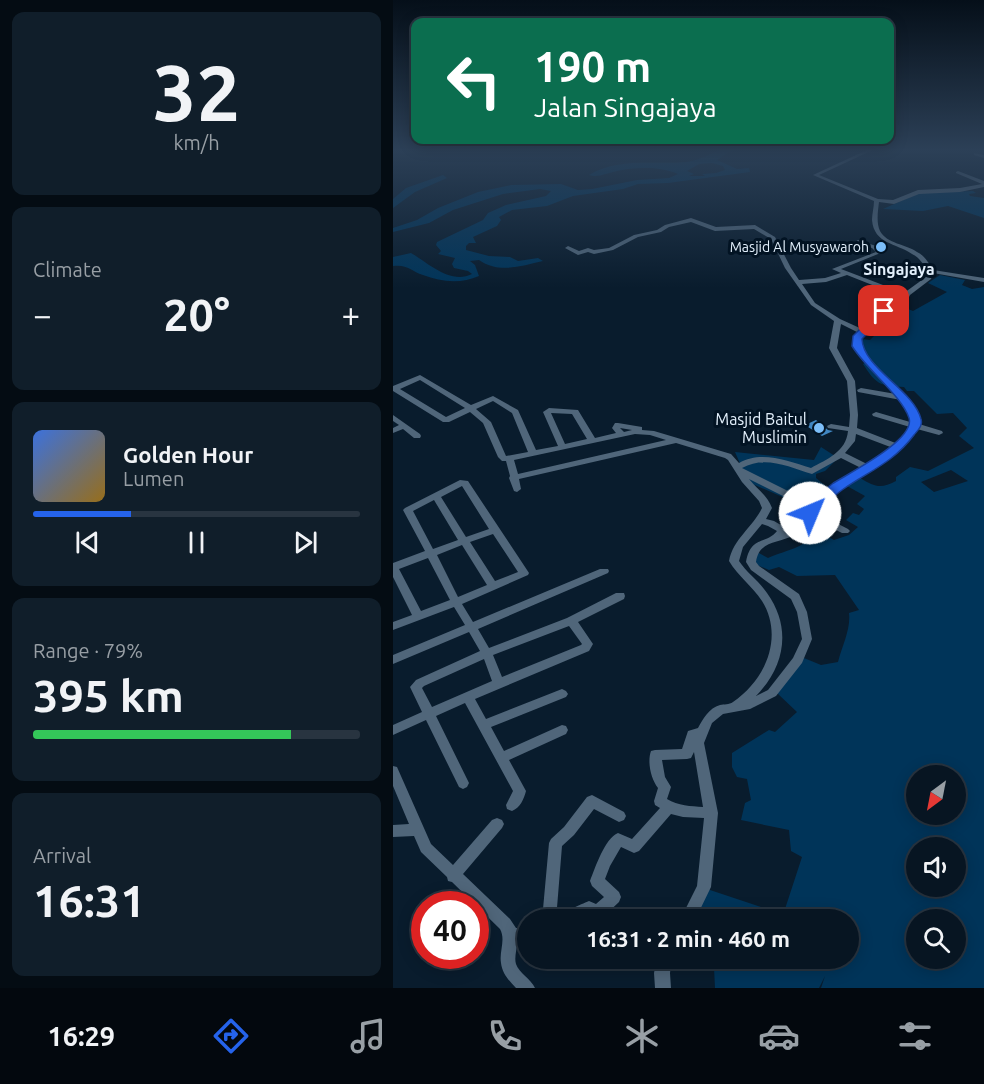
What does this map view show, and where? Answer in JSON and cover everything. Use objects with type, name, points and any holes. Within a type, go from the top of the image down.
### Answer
[{"type":"street","points":[[864,195],[877,200],[894,202],[913,195]]},
{"type":"street","points":[[877,200],[874,207],[878,234],[884,240],[922,257],[931,271],[983,280]]},
{"type":"street","points":[[568,248],[578,253],[611,249],[636,236],[691,220],[715,229],[753,227],[773,238],[797,282],[813,304],[863,332]]},
{"type":"street","points":[[858,242],[874,247],[880,252],[834,268],[907,296]]},
{"type":"street","points":[[692,909],[704,886],[711,813],[699,743],[702,732],[714,713],[726,707],[733,708],[758,702],[772,693],[793,666],[804,649],[807,639],[802,612],[795,597],[760,573],[751,562],[753,552],[757,547],[796,529],[812,510],[836,488],[870,469],[898,447],[915,425],[915,418],[902,399],[859,351],[856,341],[884,311],[929,278],[931,271]]},
{"type":"street","points":[[797,282],[826,280],[845,274]]},
{"type":"street","points":[[838,320],[833,348],[857,390]]},
{"type":"street","points":[[739,469],[756,459],[777,460],[812,471],[840,455],[851,441],[854,430],[857,390],[848,366]]},
{"type":"street","points":[[533,453],[515,412],[497,396],[470,408],[444,419],[394,388],[417,375],[470,408],[491,425],[502,457],[510,459],[621,434],[651,433],[735,460],[745,482],[766,503],[767,508],[761,521],[737,547],[734,561],[748,580],[762,593],[773,610],[779,628],[771,666],[763,680],[733,708]]},
{"type":"street","points":[[857,390],[902,399]]},
{"type":"street","points":[[562,446],[546,412],[549,410],[575,412],[592,440]]},
{"type":"street","points":[[876,414],[939,433]]},
{"type":"street","points":[[393,417],[417,436]]},
{"type":"street","points":[[393,431],[404,426]]},
{"type":"street","points":[[831,426],[854,430],[898,447]]},
{"type":"street","points":[[513,478],[674,441]]},
{"type":"street","points":[[840,455],[870,469]]},
{"type":"street","points":[[510,459],[517,489]]},
{"type":"street","points":[[739,469],[845,531]]},
{"type":"street","points":[[393,626],[456,602],[520,576],[524,571],[464,482],[408,510],[456,602],[487,653],[499,683]]},
{"type":"street","points":[[436,496],[493,587]]},
{"type":"street","points":[[761,521],[771,523],[783,530],[776,537]]},
{"type":"street","points":[[418,616],[393,567],[495,530]]},
{"type":"street","points":[[393,660],[604,571]]},
{"type":"street","points":[[463,783],[416,687],[420,683],[487,653],[571,621],[620,596]]},
{"type":"street","points":[[393,730],[467,696],[588,646],[571,621]]},
{"type":"street","points":[[483,725],[562,694]]},
{"type":"street","points":[[467,696],[520,790],[512,805]]},
{"type":"street","points":[[501,758],[562,730]]},
{"type":"street","points":[[702,732],[692,735],[687,754],[655,755],[660,779],[665,787],[660,801],[669,807],[683,811],[711,813]]},
{"type":"street","points":[[393,771],[426,848],[505,924],[510,936],[508,966],[514,976],[527,988]]},
{"type":"street","points":[[550,909],[556,843],[569,831],[592,801],[619,816]]},
{"type":"street","points":[[601,909],[614,897],[597,880],[618,838],[634,847],[669,807]]},
{"type":"street","points":[[453,876],[497,824]]},
{"type":"street","points":[[393,831],[418,830]]},
{"type":"street","points":[[510,936],[517,936]]},
{"type":"street","points":[[663,969],[663,988]]},
{"type":"shaded area","points":[[398,195],[411,195],[393,208],[393,199]]},
{"type":"shaded area","points":[[470,195],[500,195],[453,210],[429,223],[393,232],[393,228],[417,220],[438,208]]},
{"type":"shaded area","points":[[579,195],[547,206],[512,210],[499,217],[501,220],[497,226],[473,237],[476,243],[469,243],[466,246],[466,250],[489,256],[510,257],[518,261],[538,258],[543,261],[502,268],[479,260],[470,261],[475,265],[479,276],[458,281],[437,279],[405,267],[393,266],[393,257],[411,253],[447,275],[464,277],[472,274],[454,268],[452,264],[455,258],[438,254],[441,251],[436,245],[437,242],[483,220],[488,213],[506,205],[546,196]]},
{"type":"shaded area","points":[[914,195],[970,195],[984,198],[984,218],[948,206],[923,211],[883,209]]},
{"type":"shaded area","points":[[940,275],[965,280],[962,285],[972,289],[984,287],[984,988],[821,988],[825,976],[819,988],[715,988],[714,969],[859,969],[859,909],[785,909],[802,857],[791,851],[789,830],[741,820],[745,803],[751,800],[747,779],[737,777],[732,767],[732,753],[769,730],[775,732],[797,712],[777,693],[804,658],[821,665],[838,662],[847,631],[849,613],[859,610],[835,575],[797,576],[779,567],[769,570],[757,565],[754,557],[757,552],[768,558],[795,548],[818,531],[834,540],[849,535],[858,527],[846,520],[853,513],[859,515],[864,509],[857,504],[865,496],[847,486],[860,478],[874,485],[886,485],[896,481],[896,477],[910,467],[928,471],[974,448],[959,436],[967,428],[953,413],[937,414],[914,391],[879,383],[863,364],[870,360],[860,343],[862,339],[870,340],[888,322],[881,318],[898,305],[913,311],[947,292],[928,283]],"holes":[[[951,470],[968,481],[934,492],[921,482]]]},
{"type":"shaded area","points":[[821,447],[838,458],[825,471],[816,474],[816,478],[826,486],[803,506],[748,482],[735,452],[814,460]]},
{"type":"shaded area","points":[[707,889],[764,908],[785,909],[698,909]]},
{"type":"building","name":"Masjid Baitul Muslimin","points":[[816,420],[828,430],[833,431],[822,436],[805,425]]},
{"type":"place","name":"Masjid Al Musyawaroh","points":[[881,247]]},
{"type":"place","name":"Masjid Baitul Muslimin","points":[[819,428]]},
{"type":"district","name":"Singajaya","points":[[899,269]]},
{"type":"route","points":[[810,513],[836,488],[881,462],[898,447],[915,425],[915,418],[902,399],[865,359],[857,346],[857,338],[884,311]]}]
